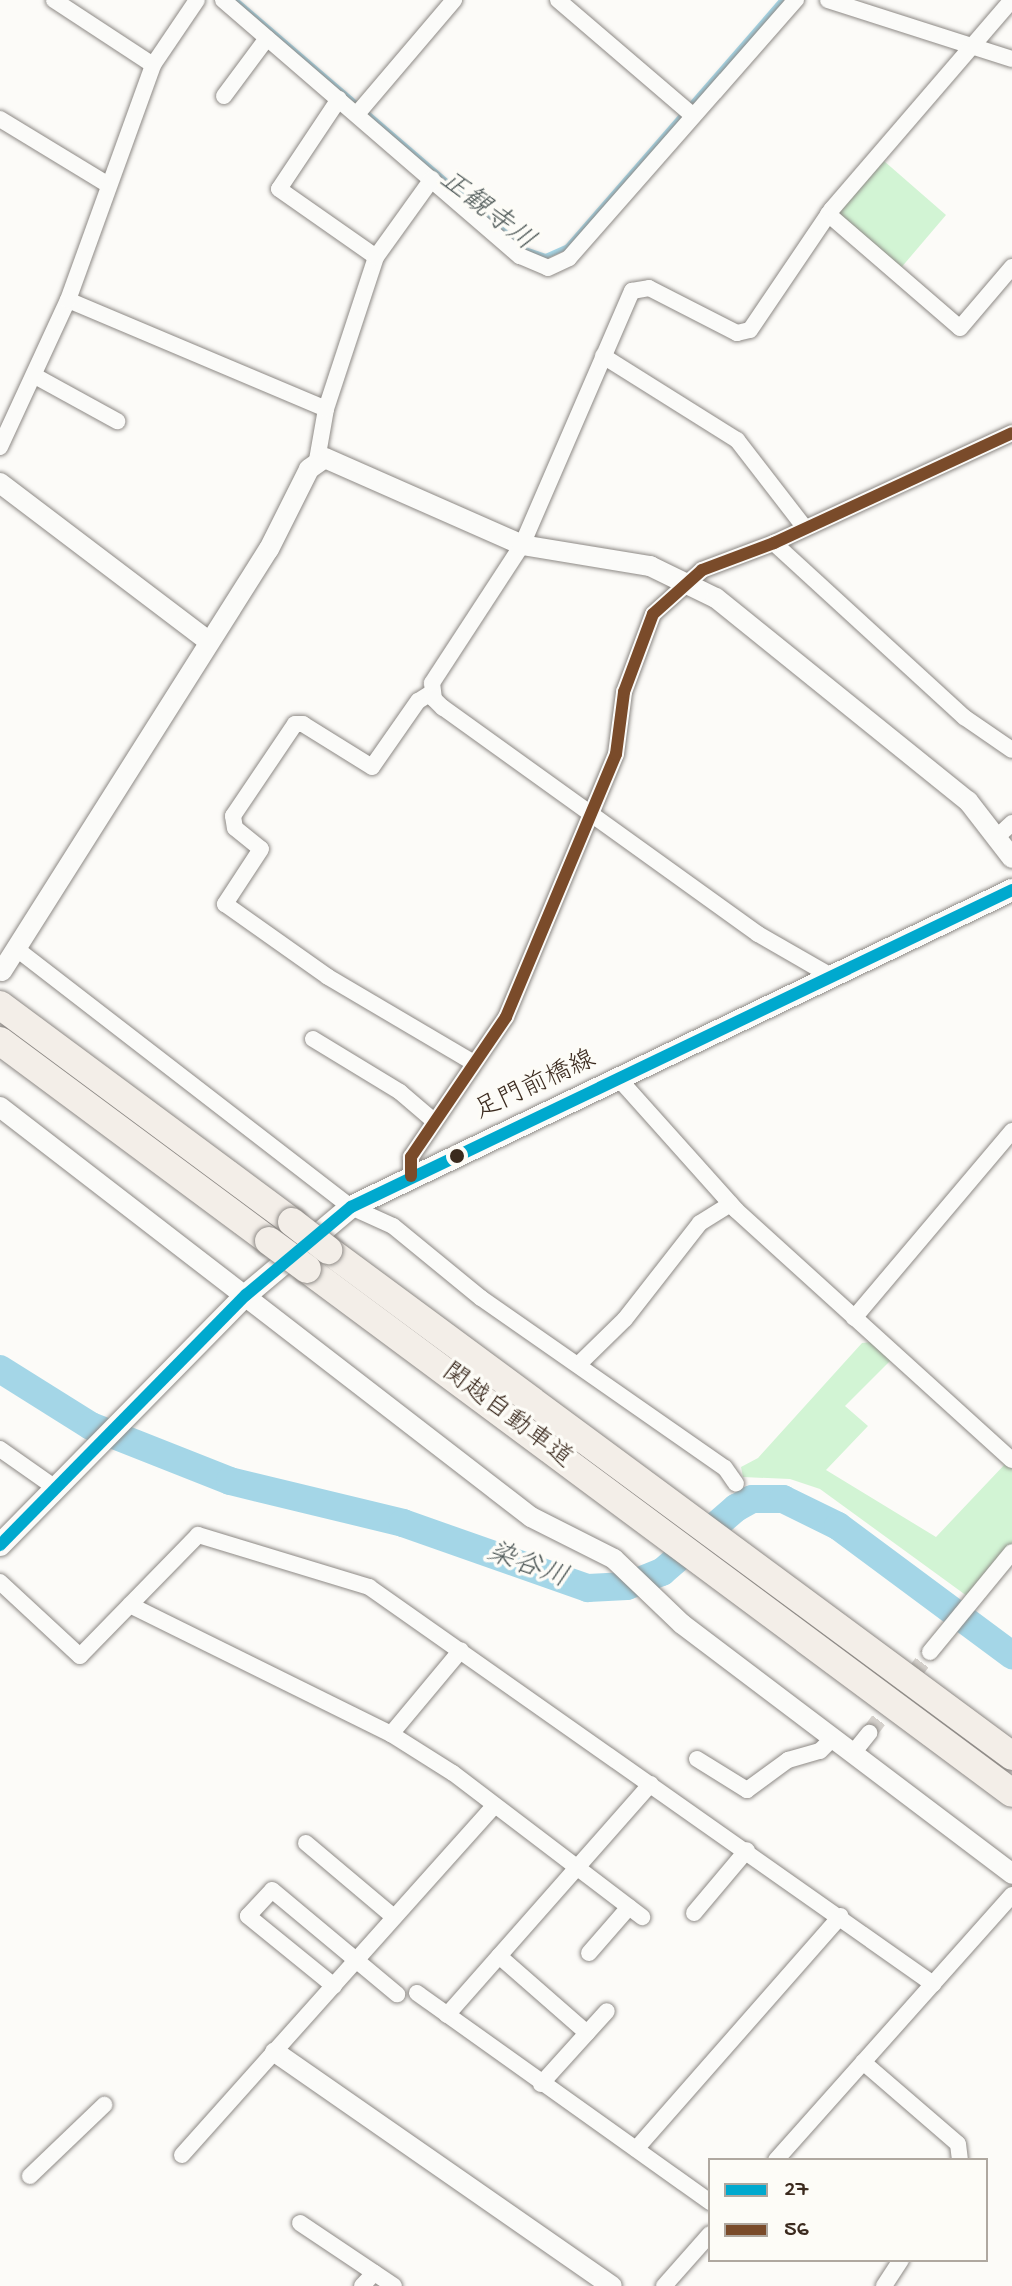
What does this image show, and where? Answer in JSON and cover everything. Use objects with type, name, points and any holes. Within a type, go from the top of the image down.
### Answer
[{"type":"highway","name":"関越自動車道","points":[[0,1005],[1012,1756]]},
{"type":"highway","name":"関越自動車道","points":[[0,1041],[1012,1793]]},
{"type":"main road","name":"足門前橋線","points":[[0,1545],[246,1295],[351,1207],[1012,890]]},
{"type":"street","points":[[54,0],[153,65]]},
{"type":"street","points":[[0,447],[68,300],[107,184],[153,65],[197,0]]},
{"type":"street","points":[[223,0],[520,256],[535,265],[559,265],[796,0]]},
{"type":"street","points":[[357,114],[454,0]]},
{"type":"street","points":[[558,0],[692,115]]},
{"type":"street","points":[[828,0],[1012,59]]},
{"type":"street","points":[[474,1063],[328,977],[225,904],[261,849],[235,828],[233,816],[295,724],[303,724],[372,767],[418,701],[431,693],[435,677],[522,545],[628,297],[640,288],[677,298],[737,333],[750,330],[828,214],[1012,0]]},
{"type":"street","points":[[224,96],[267,38]]},
{"type":"street","points":[[339,99],[279,189],[376,257]]},
{"type":"street","points":[[0,119],[107,184]]},
{"type":"street","points":[[2,971],[18,950],[317,460],[326,409],[376,257],[432,179]]},
{"type":"street","points":[[828,214],[960,328],[1012,267]]},
{"type":"street","points":[[68,300],[326,409]]},
{"type":"street","points":[[603,356],[737,440],[805,528]]},
{"type":"street","points":[[35,376],[117,421]]},
{"type":"street","points":[[411,1176],[411,1157],[506,1017],[616,754],[624,692],[642,631],[653,614],[702,570],[774,543],[1012,433]]},
{"type":"street","points":[[317,460],[333,459],[522,545],[650,566],[688,582],[732,609],[1005,830],[1012,858]]},
{"type":"street","points":[[0,484],[208,641]]},
{"type":"street","points":[[774,543],[964,717],[1012,750]]},
{"type":"street","points":[[431,693],[443,708],[758,934],[831,976]]},
{"type":"street","points":[[18,950],[351,1207],[393,1226],[481,1298],[725,1468],[736,1484]]},
{"type":"street","points":[[313,1039],[400,1092],[434,1121]]},
{"type":"street","points":[[619,1079],[731,1204],[1012,1460]]},
{"type":"street","points":[[0,1107],[531,1517],[621,1564],[655,1598],[1012,1874]]},
{"type":"street","points":[[854,1318],[1012,1131]]},
{"type":"street","points":[[579,1364],[625,1319],[700,1223],[731,1204]]},
{"type":"street","points":[[0,1449],[57,1489]]},
{"type":"street","points":[[0,1582],[80,1656],[198,1535],[369,1587],[841,1916],[933,1984]]},
{"type":"street","points":[[930,1652],[1012,1552]]},
{"type":"street","points":[[130,1605],[391,1734],[494,1806],[635,1912],[589,1953]]},
{"type":"street","points":[[391,1734],[461,1650]]},
{"type":"street","points":[[853,1753],[869,1733]]},
{"type":"street","points":[[697,1759],[747,1790],[788,1760],[820,1751],[833,1738]]},
{"type":"street","points":[[447,2015],[651,1784]]},
{"type":"street","points":[[182,2155],[494,1806]]},
{"type":"street","points":[[306,1843],[394,1917]]},
{"type":"street","points":[[694,1913],[747,1850]]},
{"type":"street","points":[[334,1986],[248,1916],[272,1890],[397,1994]]},
{"type":"street","points":[[778,2158],[1012,1895]]},
{"type":"street","points":[[636,2149],[841,1916]]},
{"type":"street","points":[[499,1956],[587,2033]]},
{"type":"street","points":[[417,1993],[708,2201]]},
{"type":"street","points":[[541,2084],[607,2011]]},
{"type":"street","points":[[275,2052],[612,2286]]},
{"type":"street","points":[[863,2062],[958,2144],[960,2158]]},
{"type":"street","points":[[30,2176],[104,2105]]},
{"type":"street","points":[[300,2223],[394,2286]]},
{"type":"street","points":[[664,2286],[708,2236]]},
{"type":"street","points":[[884,2286],[900,2262]]},
{"type":"street","points":[[362,2286],[374,2273]]},
{"type":"green space","points":[[884,161],[946,215],[900,269],[839,218],[840,211]]},
{"type":"green space","points":[[872,1342],[892,1359],[845,1406],[868,1426],[826,1470],[936,1537],[1006,1463],[1012,1469],[1012,1545],[967,1596],[820,1489],[790,1479],[743,1477],[741,1467],[758,1458],[862,1343]]},
{"type":"waterway","name":"正観寺川","points":[[236,0],[525,249],[545,256],[567,246],[781,0]]},
{"type":"waterway","name":"染谷川","points":[[0,1369],[91,1426],[230,1481],[403,1523],[588,1588],[627,1586],[662,1572],[736,1508],[752,1499],[783,1499],[838,1526],[1012,1655]]},
{"type":"tunnel","points":[[869,1733],[930,1652]]},
{"type":"transit line","name":"56","points":[[411,1176],[411,1157],[506,1017],[616,754],[624,692],[653,614],[702,570],[774,543],[1012,433]]},
{"type":"transit line","name":"27","points":[[0,1545],[246,1295],[351,1207],[1012,890]]}]
